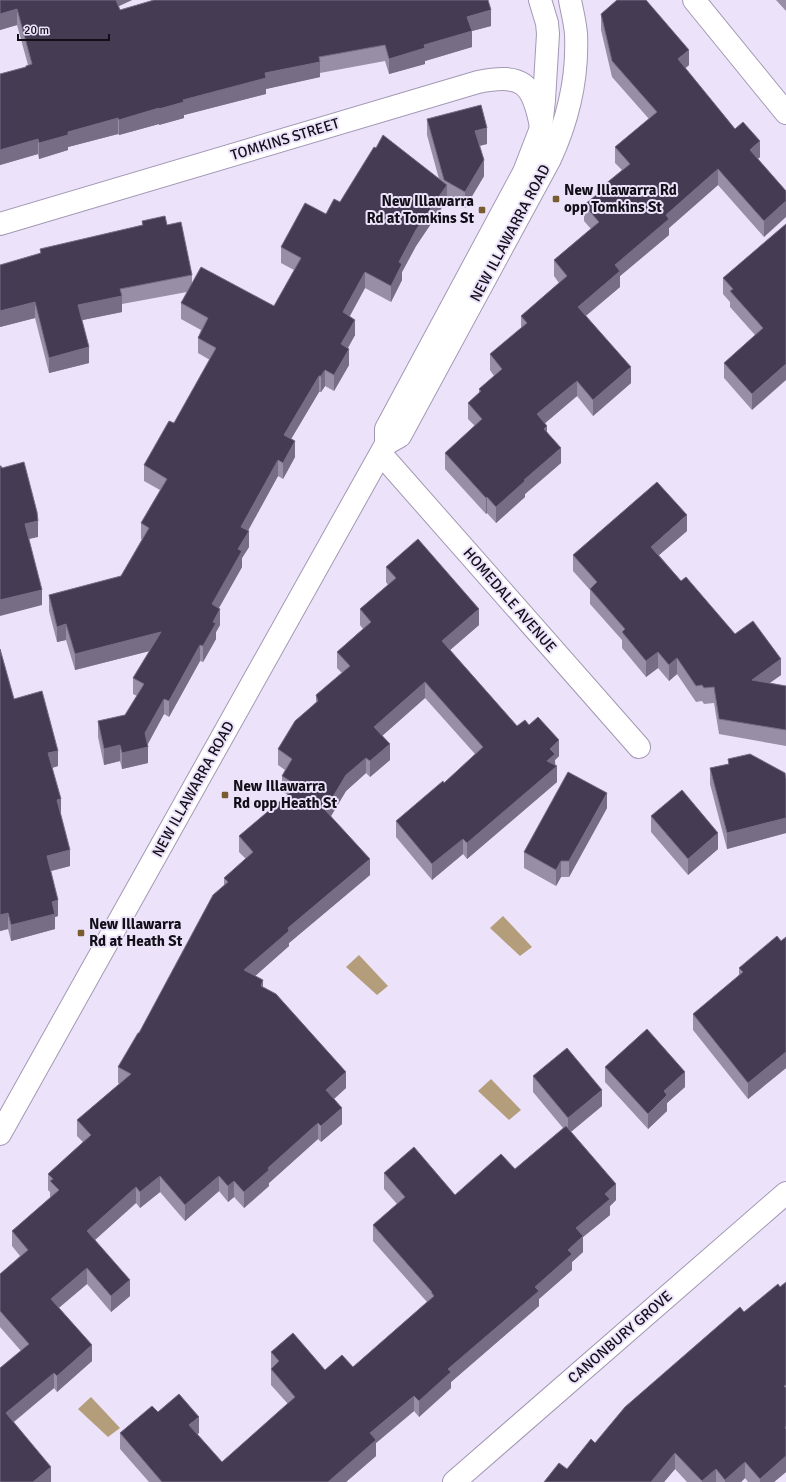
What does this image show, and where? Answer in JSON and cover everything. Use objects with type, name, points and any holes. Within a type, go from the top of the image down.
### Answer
[{"type":"main road","name":"NEW ILLAWARRA ROAD","points":[[384,449],[386,429],[524,172],[541,128],[548,34],[547,23],[540,0]]},
{"type":"main road","name":"NEW ILLAWARRA ROAD","points":[[0,1134],[384,449],[400,436],[524,209],[561,136],[571,98],[575,57],[576,33],[570,0]]},
{"type":"main road","points":[[694,0],[786,113]]},
{"type":"main road","name":"TOMKINS STREET","points":[[0,224],[478,82],[508,78],[523,85],[530,91],[536,103],[541,128]]},
{"type":"main road","name":"HOMEDALE AVENUE","points":[[384,449],[638,747]]},
{"type":"main road","name":"CANONBURY GROVE","points":[[454,1482],[786,1193]]},
{"type":"shaded area","points":[[503,916],[532,947],[520,956],[490,928]]},
{"type":"shaded area","points":[[359,955],[388,986],[377,995],[346,967]]},
{"type":"shaded area","points":[[491,1079],[521,1110],[509,1120],[478,1091]]},
{"type":"shaded area","points":[[91,1397],[120,1428],[108,1437],[78,1409]]},
{"type":"building","points":[[0,0],[116,0],[120,10],[154,0],[488,0],[491,10],[467,17],[472,31],[424,45],[425,48],[389,59],[385,45],[319,57],[320,62],[265,73],[266,78],[183,100],[184,102],[68,132],[68,135],[39,143],[38,139],[0,150],[0,74],[32,64],[17,9],[0,14]]},
{"type":"building","points":[[617,0],[646,0],[689,50],[678,59],[735,129],[743,122],[760,141],[750,150],[786,191],[786,201],[764,221],[718,169],[666,215],[669,219],[615,265],[620,271],[578,307],[631,367],[593,400],[577,381],[537,414],[547,426],[544,429],[561,448],[496,507],[445,453],[482,419],[468,403],[481,391],[479,389],[502,369],[490,354],[527,323],[521,316],[567,276],[554,260],[599,222],[584,205],[600,192],[598,190],[630,164],[615,147],[657,112],[612,61],[601,14]]},
{"type":"building","points":[[481,105],[487,128],[475,131],[484,160],[465,192],[444,180],[427,119]]},
{"type":"building","points":[[383,135],[447,185],[416,230],[399,262],[402,264],[391,286],[365,272],[343,312],[355,320],[341,344],[349,349],[334,375],[325,370],[321,376],[319,376],[284,435],[295,441],[283,463],[278,460],[241,527],[249,531],[238,549],[242,551],[212,604],[220,609],[213,622],[216,623],[203,646],[200,645],[169,701],[164,699],[145,733],[148,747],[122,753],[120,745],[104,749],[98,721],[125,715],[144,684],[133,678],[161,632],[75,654],[66,624],[57,627],[49,595],[121,576],[149,528],[141,523],[167,479],[144,465],[169,421],[174,423],[216,348],[198,338],[208,318],[181,303],[201,267],[274,306],[301,258],[281,247],[305,203],[326,214],[334,199],[340,202]]},
{"type":"building","points":[[165,216],[167,225],[181,222],[192,275],[120,289],[122,296],[78,305],[89,347],[49,358],[35,302],[0,311],[0,265],[41,253],[40,249],[143,225],[142,221]]},
{"type":"building","points":[[786,224],[786,364],[752,394],[724,363],[763,328],[730,291],[733,289],[723,278]]},
{"type":"building","points":[[24,462],[38,521],[25,524],[42,590],[0,600],[0,466],[2,468]]},
{"type":"building","points":[[657,482],[687,515],[651,547],[681,581],[686,577],[735,634],[753,621],[781,659],[752,680],[786,686],[786,730],[719,719],[714,687],[704,688],[702,685],[696,686],[677,658],[669,665],[658,652],[646,661],[622,632],[625,629],[590,589],[597,582],[573,555]]},
{"type":"building","points":[[418,539],[479,609],[442,641],[517,726],[525,720],[529,725],[538,717],[559,740],[550,749],[555,754],[547,761],[557,766],[467,843],[463,839],[432,864],[396,821],[443,781],[444,783],[483,747],[425,682],[374,727],[390,744],[370,761],[366,758],[346,775],[325,810],[370,859],[288,928],[289,931],[244,970],[263,980],[261,986],[276,994],[346,1072],[326,1090],[342,1108],[321,1126],[318,1123],[244,1192],[234,1181],[228,1186],[219,1176],[185,1205],[160,1176],[140,1192],[136,1187],[87,1231],[130,1280],[111,1296],[87,1268],[51,1299],[92,1345],[57,1376],[54,1373],[6,1413],[51,1467],[33,1482],[0,1482],[0,1368],[29,1344],[0,1311],[0,1274],[28,1250],[12,1231],[59,1190],[50,1181],[53,1179],[48,1174],[91,1135],[77,1120],[131,1074],[118,1067],[139,1033],[213,895],[228,882],[224,878],[253,852],[239,836],[298,786],[282,776],[292,759],[278,749],[295,721],[318,701],[316,695],[350,666],[337,652],[371,622],[360,609],[396,578],[386,567]]},
{"type":"building","points":[[0,649],[14,699],[42,691],[58,751],[48,753],[61,799],[57,800],[70,850],[47,856],[58,900],[52,902],[55,914],[11,925],[8,913],[0,915]]},
{"type":"building","points":[[750,754],[785,773],[786,818],[727,833],[710,768],[729,764],[728,759]]},
{"type":"building","points":[[568,772],[607,793],[569,861],[561,861],[556,870],[524,852]]},
{"type":"building","points":[[682,790],[718,833],[688,859],[651,816]]},
{"type":"building","points":[[777,936],[781,941],[786,937],[786,1052],[748,1083],[693,1014],[743,972],[739,968]]},
{"type":"building","points":[[647,1029],[685,1072],[664,1091],[667,1095],[648,1114],[605,1067]]},
{"type":"building","points":[[567,1048],[602,1090],[568,1118],[533,1076]]},
{"type":"building","points":[[566,1126],[616,1184],[605,1194],[610,1199],[576,1228],[583,1236],[568,1250],[572,1254],[535,1287],[539,1291],[448,1369],[451,1372],[419,1401],[414,1396],[370,1433],[376,1440],[328,1482],[162,1482],[120,1433],[152,1406],[158,1412],[179,1394],[199,1417],[189,1425],[222,1462],[295,1397],[271,1369],[279,1361],[271,1352],[293,1333],[325,1370],[342,1355],[353,1367],[434,1296],[373,1225],[405,1197],[384,1173],[414,1147],[455,1195],[501,1154],[515,1169]]},
{"type":"building","points":[[786,1282],[786,1385],[784,1386],[786,1388],[786,1456],[760,1479],[745,1462],[725,1480],[716,1469],[702,1481],[675,1453],[651,1482],[544,1482],[559,1463],[567,1469],[591,1439],[595,1443],[625,1407],[740,1307],[744,1312],[778,1284],[780,1287]]},
{"type":"place","name":"New Illawarra Rd opp Tomkins St","points":[[556,199]]},
{"type":"place","name":"New Illawarra Rd at Tomkins St","points":[[482,210]]},
{"type":"place","name":"New Illawarra Rd opp Heath St","points":[[225,795]]},
{"type":"place","name":"New Illawarra Rd at Heath St","points":[[81,933]]}]
